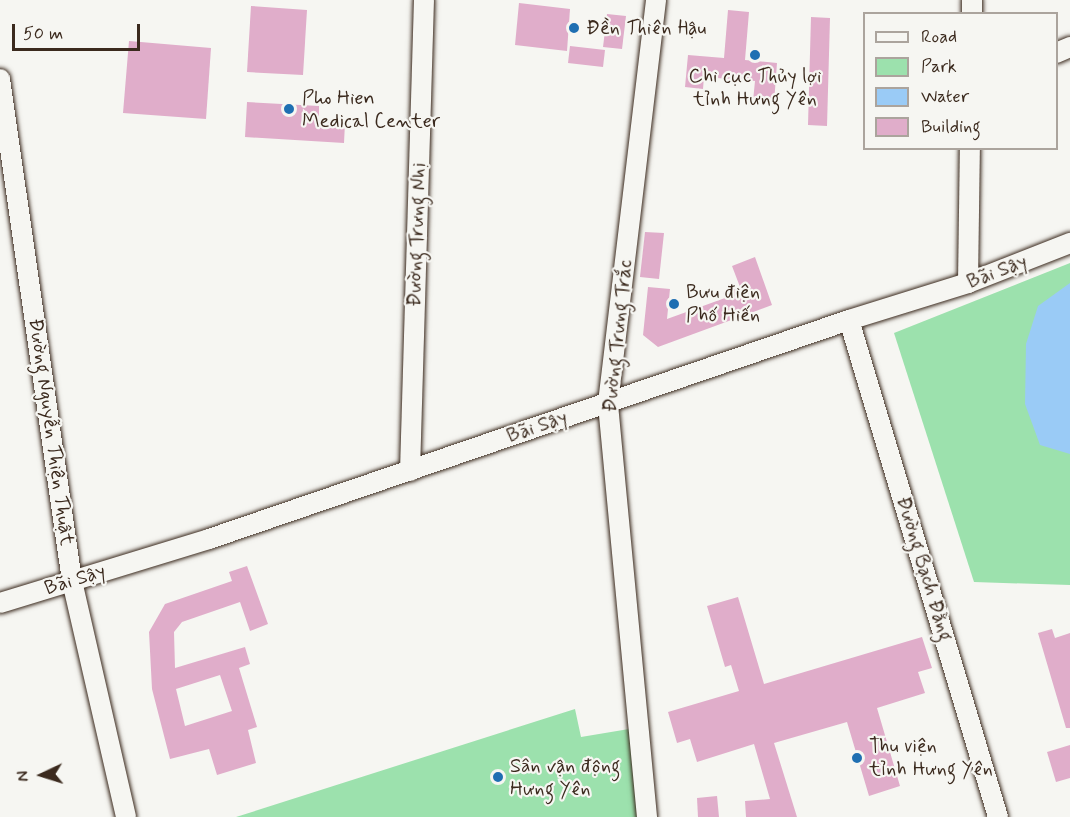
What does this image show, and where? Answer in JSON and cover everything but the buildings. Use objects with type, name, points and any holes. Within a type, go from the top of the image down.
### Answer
[{"type":"street","name":"Đường Trưng Nhị","points":[[410,471],[424,0]]},
{"type":"street","name":"Đường Trưng Trắc","points":[[647,817],[608,403],[656,0]]},
{"type":"street","name":"Đường Nguyễn Thiện Thuật","points":[[0,79],[72,581],[126,817]]},
{"type":"street","points":[[968,283],[970,150]]},
{"type":"street","name":"Bãi Sậy","points":[[0,603],[209,539],[849,320],[968,283],[1070,243]]},
{"type":"street","name":"Đường Bạch Đằng","points":[[849,320],[998,817]]},
{"type":"green space","points":[[1070,263],[1070,585],[974,582],[894,333]]},
{"type":"green space","name":"Sân vận động Hưng Yên","points":[[575,709],[581,737],[629,729],[637,817],[236,817]]},
{"type":"water","points":[[1070,283],[1070,454],[1040,445],[1025,404],[1026,344],[1038,306]]},
{"type":"place","name":"Đền Thiên Hậu","points":[[574,28]]},
{"type":"place","name":"Chi cục Thủy lợi tỉnh Hưng Yên","points":[[755,55]]},
{"type":"place","name":"Pho Hien Medical Center","points":[[289,109]]},
{"type":"place","name":"Bưu điện Phố Hiến","points":[[674,304]]},
{"type":"place","name":"Thu viện tỉnh Hưng Yên","points":[[857,758]]},
{"type":"place","name":"Sân vận động Hưng Yên","points":[[498,777]]}]
